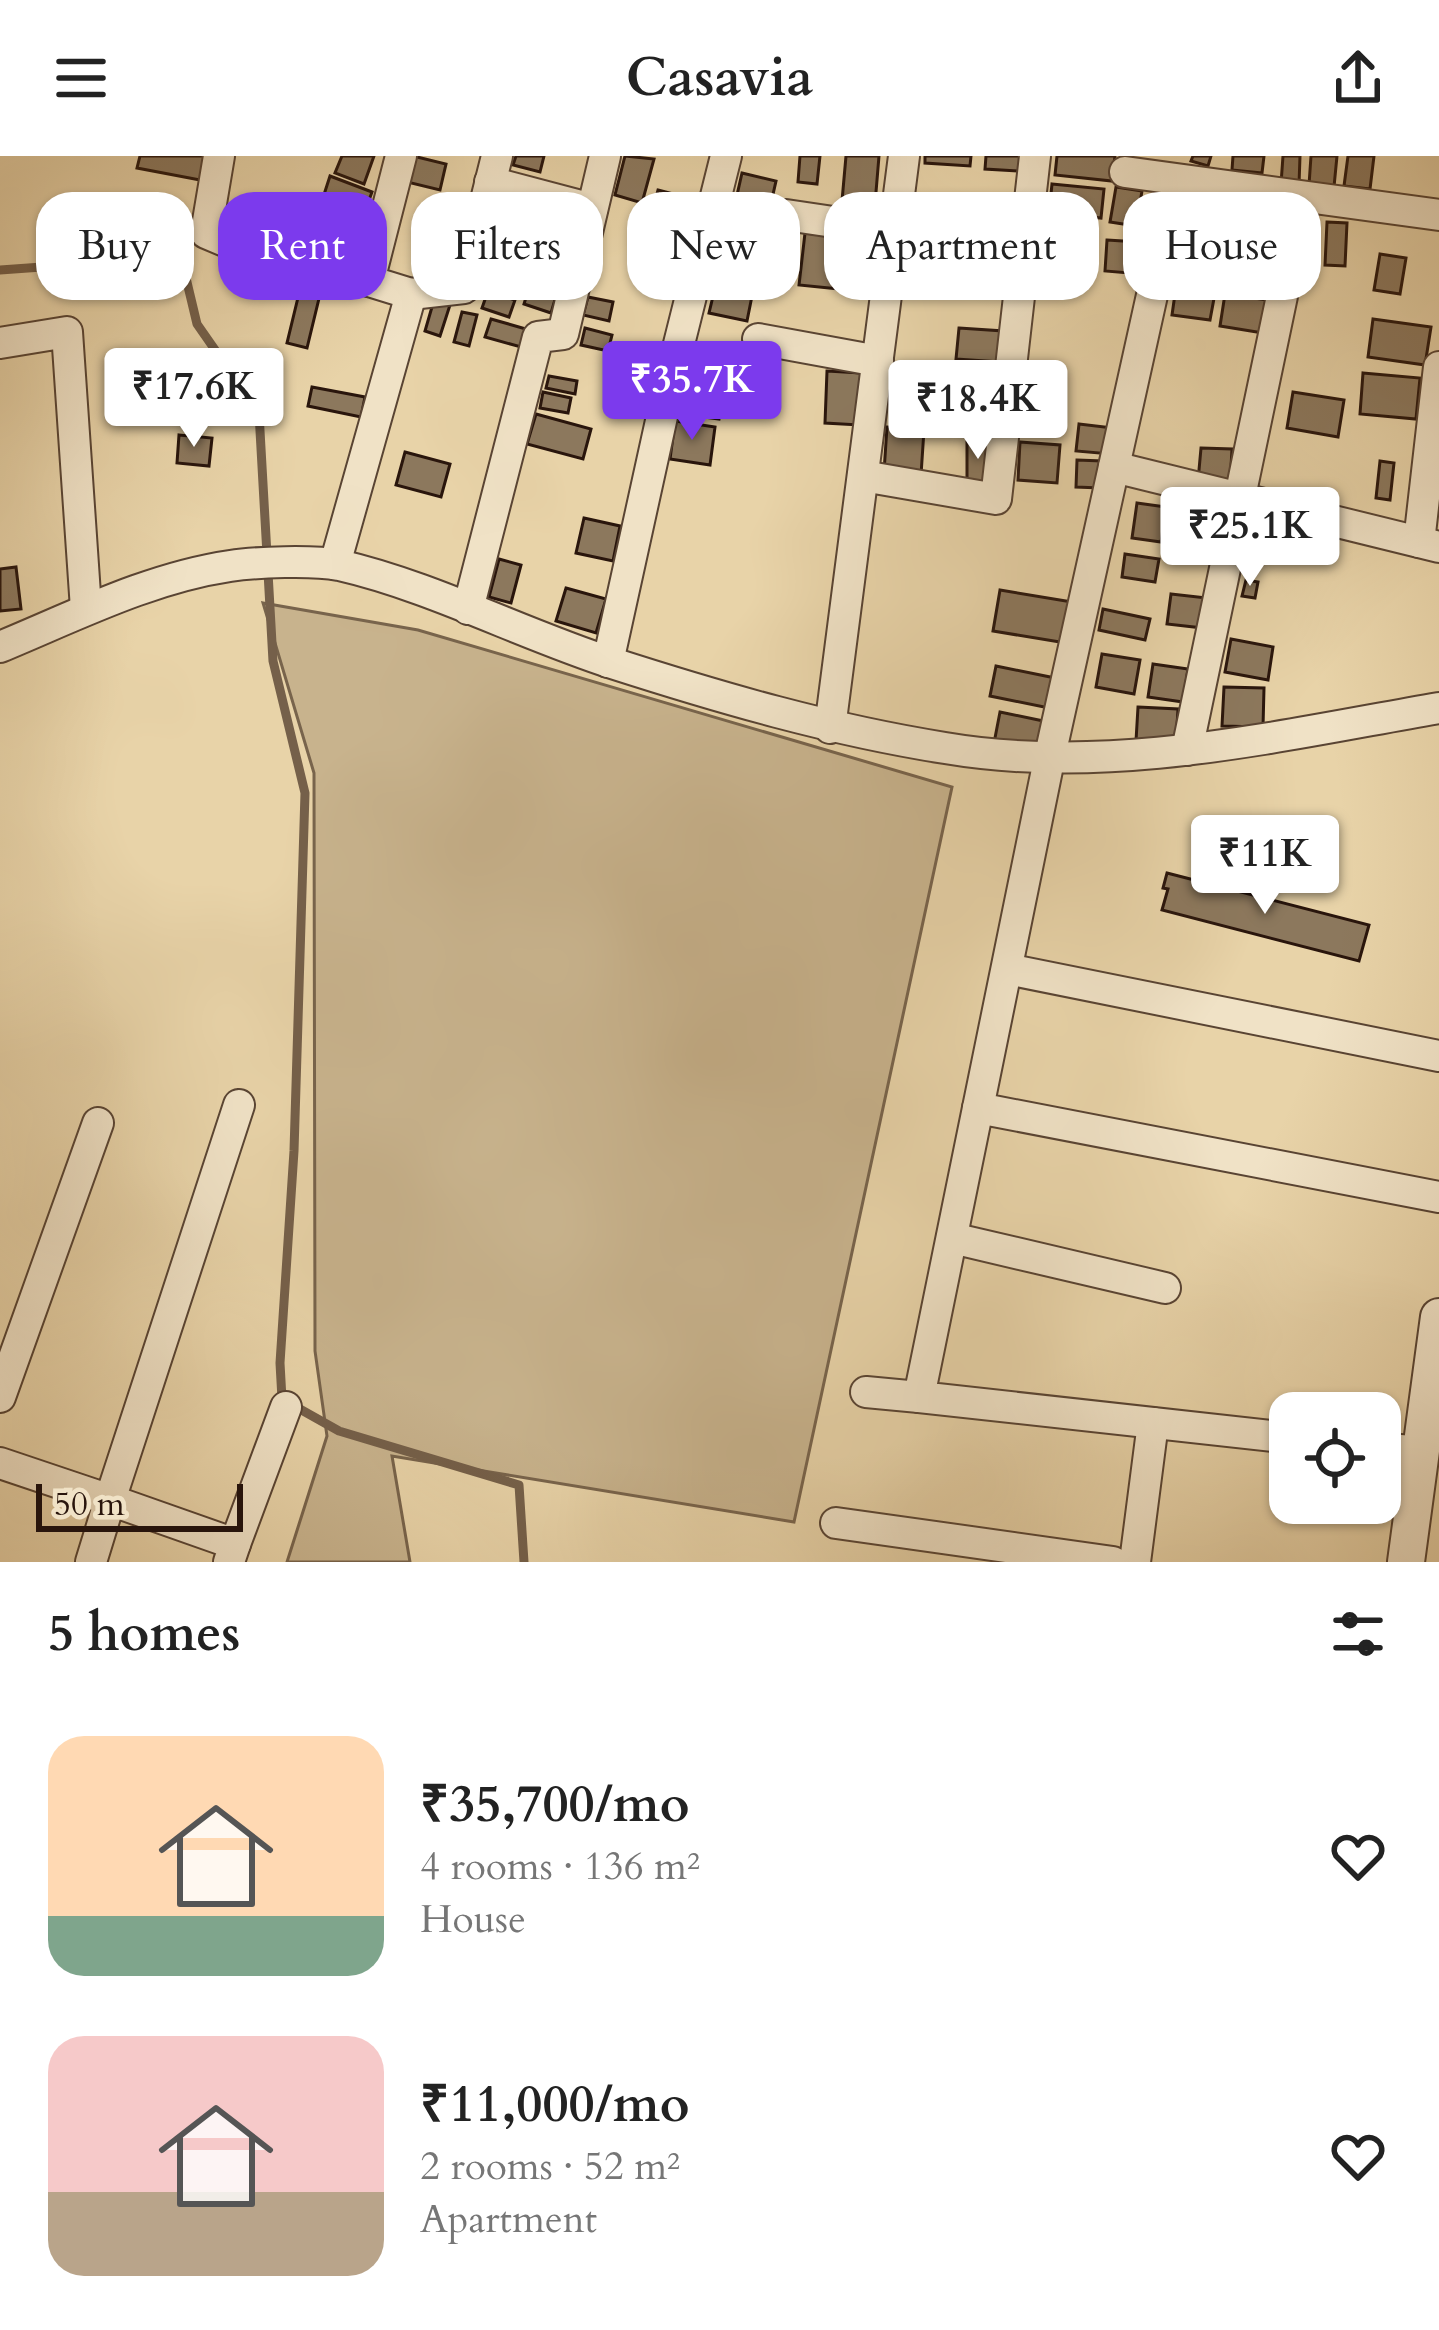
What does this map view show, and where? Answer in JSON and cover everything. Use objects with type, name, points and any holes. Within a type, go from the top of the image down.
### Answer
[{"type":"street","points":[[218,238],[206,233],[219,156]]},
{"type":"street","points":[[387,206],[400,156]]},
{"type":"street","points":[[596,192],[605,156]]},
{"type":"street","points":[[608,662],[725,156]]},
{"type":"street","points":[[899,192],[904,156]]},
{"type":"street","points":[[863,476],[995,499],[1035,156]]},
{"type":"street","points":[[494,169],[550,192]]},
{"type":"street","points":[[1126,172],[1439,215]]},
{"type":"street","points":[[335,564],[411,294],[387,286]]},
{"type":"street","points":[[468,609],[538,337],[563,334],[571,300]]},
{"type":"street","points":[[830,728],[886,300]]},
{"type":"street","points":[[920,1397],[1049,760],[1151,300]]},
{"type":"street","points":[[1186,750],[1281,300]]},
{"type":"street","points":[[0,344],[67,332],[86,609]]},
{"type":"street","points":[[758,339],[878,361]]},
{"type":"street","points":[[1114,467],[1429,544],[1439,368]]},
{"type":"street","points":[[0,647],[108,599],[230,566],[335,564],[608,662],[830,728],[950,749],[1049,760],[1186,750],[1439,708]]},
{"type":"street","points":[[1007,969],[1439,1056]]},
{"type":"street","points":[[91,1562],[239,1106]]},
{"type":"street","points":[[978,1108],[1439,1197]]},
{"type":"street","points":[[0,1397],[98,1123]]},
{"type":"street","points":[[952,1238],[1165,1288]]},
{"type":"street","points":[[1406,1562],[1439,1317]]},
{"type":"street","points":[[866,1392],[1269,1436]]},
{"type":"street","points":[[0,1463],[110,1500],[232,1553],[286,1407]]},
{"type":"street","points":[[1135,1562],[1154,1423]]},
{"type":"street","points":[[1401,1450],[1420,1452]]},
{"type":"street","points":[[836,1523],[1113,1562]]},
{"type":"shaded area","points":[[263,603],[418,630],[952,787],[794,1522],[392,1456],[410,1562],[287,1562],[327,1436],[315,1351],[314,773]]},
{"type":"building","points":[[140,156],[205,156],[200,180],[137,168]]},
{"type":"building","points":[[342,156],[374,156],[364,184],[335,173]]},
{"type":"building","points":[[413,156],[446,164],[440,190],[407,182]]},
{"type":"building","points":[[516,156],[544,156],[540,172],[513,165]]},
{"type":"building","points":[[625,156],[654,159],[645,192],[627,192],[627,199],[615,195]]},
{"type":"building","points":[[800,156],[820,156],[817,184],[798,182]]},
{"type":"building","points":[[846,156],[879,156],[876,192],[843,192]]},
{"type":"building","points":[[925,156],[971,156],[970,166],[925,163]]},
{"type":"building","points":[[986,156],[1020,156],[1019,171],[985,169]]},
{"type":"building","points":[[1057,156],[1115,156],[1112,181],[1055,175]]},
{"type":"building","points":[[1193,156],[1211,156],[1208,166],[1191,161]]},
{"type":"building","points":[[1233,156],[1264,156],[1262,173],[1232,170]]},
{"type":"building","points":[[1283,156],[1300,156],[1299,185],[1281,184]]},
{"type":"building","points":[[1311,156],[1337,156],[1334,187],[1309,185]]},
{"type":"building","points":[[1348,156],[1374,156],[1370,189],[1344,186]]},
{"type":"building","points":[[742,173],[776,181],[774,192],[738,192]]},
{"type":"building","points":[[330,176],[372,192],[325,192]]},
{"type":"building","points":[[1052,184],[1104,189],[1101,218],[1099,192],[1051,192]]},
{"type":"building","points":[[1116,187],[1142,191],[1123,192],[1123,224],[1110,222]]},
{"type":"building","points":[[1327,222],[1347,223],[1345,266],[1325,265]]},
{"type":"building","points":[[805,233],[824,235],[824,288],[800,285]]},
{"type":"building","points":[[1107,240],[1123,241],[1123,273],[1105,271]]},
{"type":"building","points":[[1380,254],[1406,258],[1400,294],[1374,290]]},
{"type":"building","points":[[297,300],[319,300],[307,348],[287,343]]},
{"type":"building","points":[[434,300],[450,305],[440,336],[425,331]]},
{"type":"building","points":[[485,300],[515,300],[509,317],[482,308]]},
{"type":"building","points":[[525,300],[555,300],[551,313],[524,304]]},
{"type":"building","points":[[587,300],[613,302],[609,321],[583,315]]},
{"type":"building","points":[[712,300],[751,300],[747,321],[709,313]]},
{"type":"building","points":[[1174,300],[1214,300],[1210,320],[1172,315]]},
{"type":"building","points":[[1224,300],[1268,300],[1263,333],[1220,326]]},
{"type":"building","points":[[462,312],[477,315],[469,346],[454,342]]},
{"type":"building","points":[[491,319],[526,329],[521,347],[485,337]]},
{"type":"building","points":[[1373,319],[1431,327],[1425,365],[1368,357]]},
{"type":"building","points":[[585,328],[612,335],[608,351],[581,345]]},
{"type":"building","points":[[959,328],[1003,331],[1000,362],[956,359]]},
{"type":"building","points":[[699,348],[723,350],[721,373],[696,370]]},
{"type":"building","points":[[739,355],[757,356],[754,385],[736,383]]},
{"type":"building","points":[[827,371],[861,373],[859,425],[825,423]]},
{"type":"building","points":[[1363,373],[1420,378],[1416,419],[1360,414]]},
{"type":"building","points":[[549,376],[577,381],[575,394],[546,388]]},
{"type":"building","points":[[312,387],[365,397],[361,417],[308,406]]},
{"type":"building","points":[[692,390],[723,393],[719,419],[689,415]]},
{"type":"building","points":[[543,392],[571,398],[568,413],[540,408]]},
{"type":"building","points":[[1293,392],[1344,400],[1338,437],[1287,428]]},
{"type":"building","points":[[536,414],[591,429],[583,459],[527,444]]},
{"type":"building","points":[[675,421],[715,427],[710,465],[670,459]]},
{"type":"building","points":[[1079,424],[1113,428],[1110,454],[1076,451]]},
{"type":"building","points":[[887,427],[924,430],[921,475],[884,472]]},
{"type":"building","points":[[179,435],[212,438],[209,466],[177,463]]},
{"type":"building","points":[[967,442],[988,442],[988,482],[967,482]]},
{"type":"building","points":[[1020,442],[1060,445],[1057,483],[1018,480]]},
{"type":"building","points":[[1201,448],[1232,449],[1230,484],[1198,481]]},
{"type":"building","points":[[405,452],[450,464],[441,497],[396,485]]},
{"type":"building","points":[[1077,460],[1102,461],[1100,488],[1076,487]]},
{"type":"building","points":[[1380,461],[1394,463],[1390,500],[1376,498]]},
{"type":"building","points":[[1137,503],[1166,507],[1161,542],[1132,538]]},
{"type":"building","points":[[584,518],[620,526],[613,561],[576,553]]},
{"type":"building","points":[[1125,554],[1159,559],[1155,582],[1122,577]]},
{"type":"building","points":[[499,559],[521,565],[511,603],[489,597]]},
{"type":"building","points":[[16,567],[21,609],[0,611],[0,569]]},
{"type":"building","points":[[1246,580],[1258,582],[1255,598],[1242,596]]},
{"type":"building","points":[[566,588],[606,599],[596,633],[556,621]]},
{"type":"building","points":[[1000,590],[1072,602],[1066,643],[993,631]]},
{"type":"building","points":[[1171,594],[1207,598],[1203,628],[1167,624]]},
{"type":"building","points":[[1103,609],[1150,619],[1145,640],[1099,630]]},
{"type":"building","points":[[1231,639],[1273,647],[1268,680],[1225,672]]},
{"type":"building","points":[[1102,654],[1140,660],[1134,694],[1096,687]]},
{"type":"building","points":[[1153,664],[1188,669],[1183,702],[1148,697]]},
{"type":"building","points":[[996,666],[1055,678],[1049,708],[990,696]]},
{"type":"building","points":[[1224,687],[1264,688],[1263,727],[1222,726]]},
{"type":"building","points":[[1138,707],[1178,709],[1176,743],[1136,741]]},
{"type":"building","points":[[1000,712],[1048,722],[1042,753],[994,743]]},
{"type":"building","points":[[1167,873],[1369,925],[1359,961],[1162,910]]},
{"type":"waterway","points":[[0,270],[181,257],[197,324],[259,413],[273,661],[305,793],[282,1399],[339,1431],[519,1485],[524,1562]]}]
